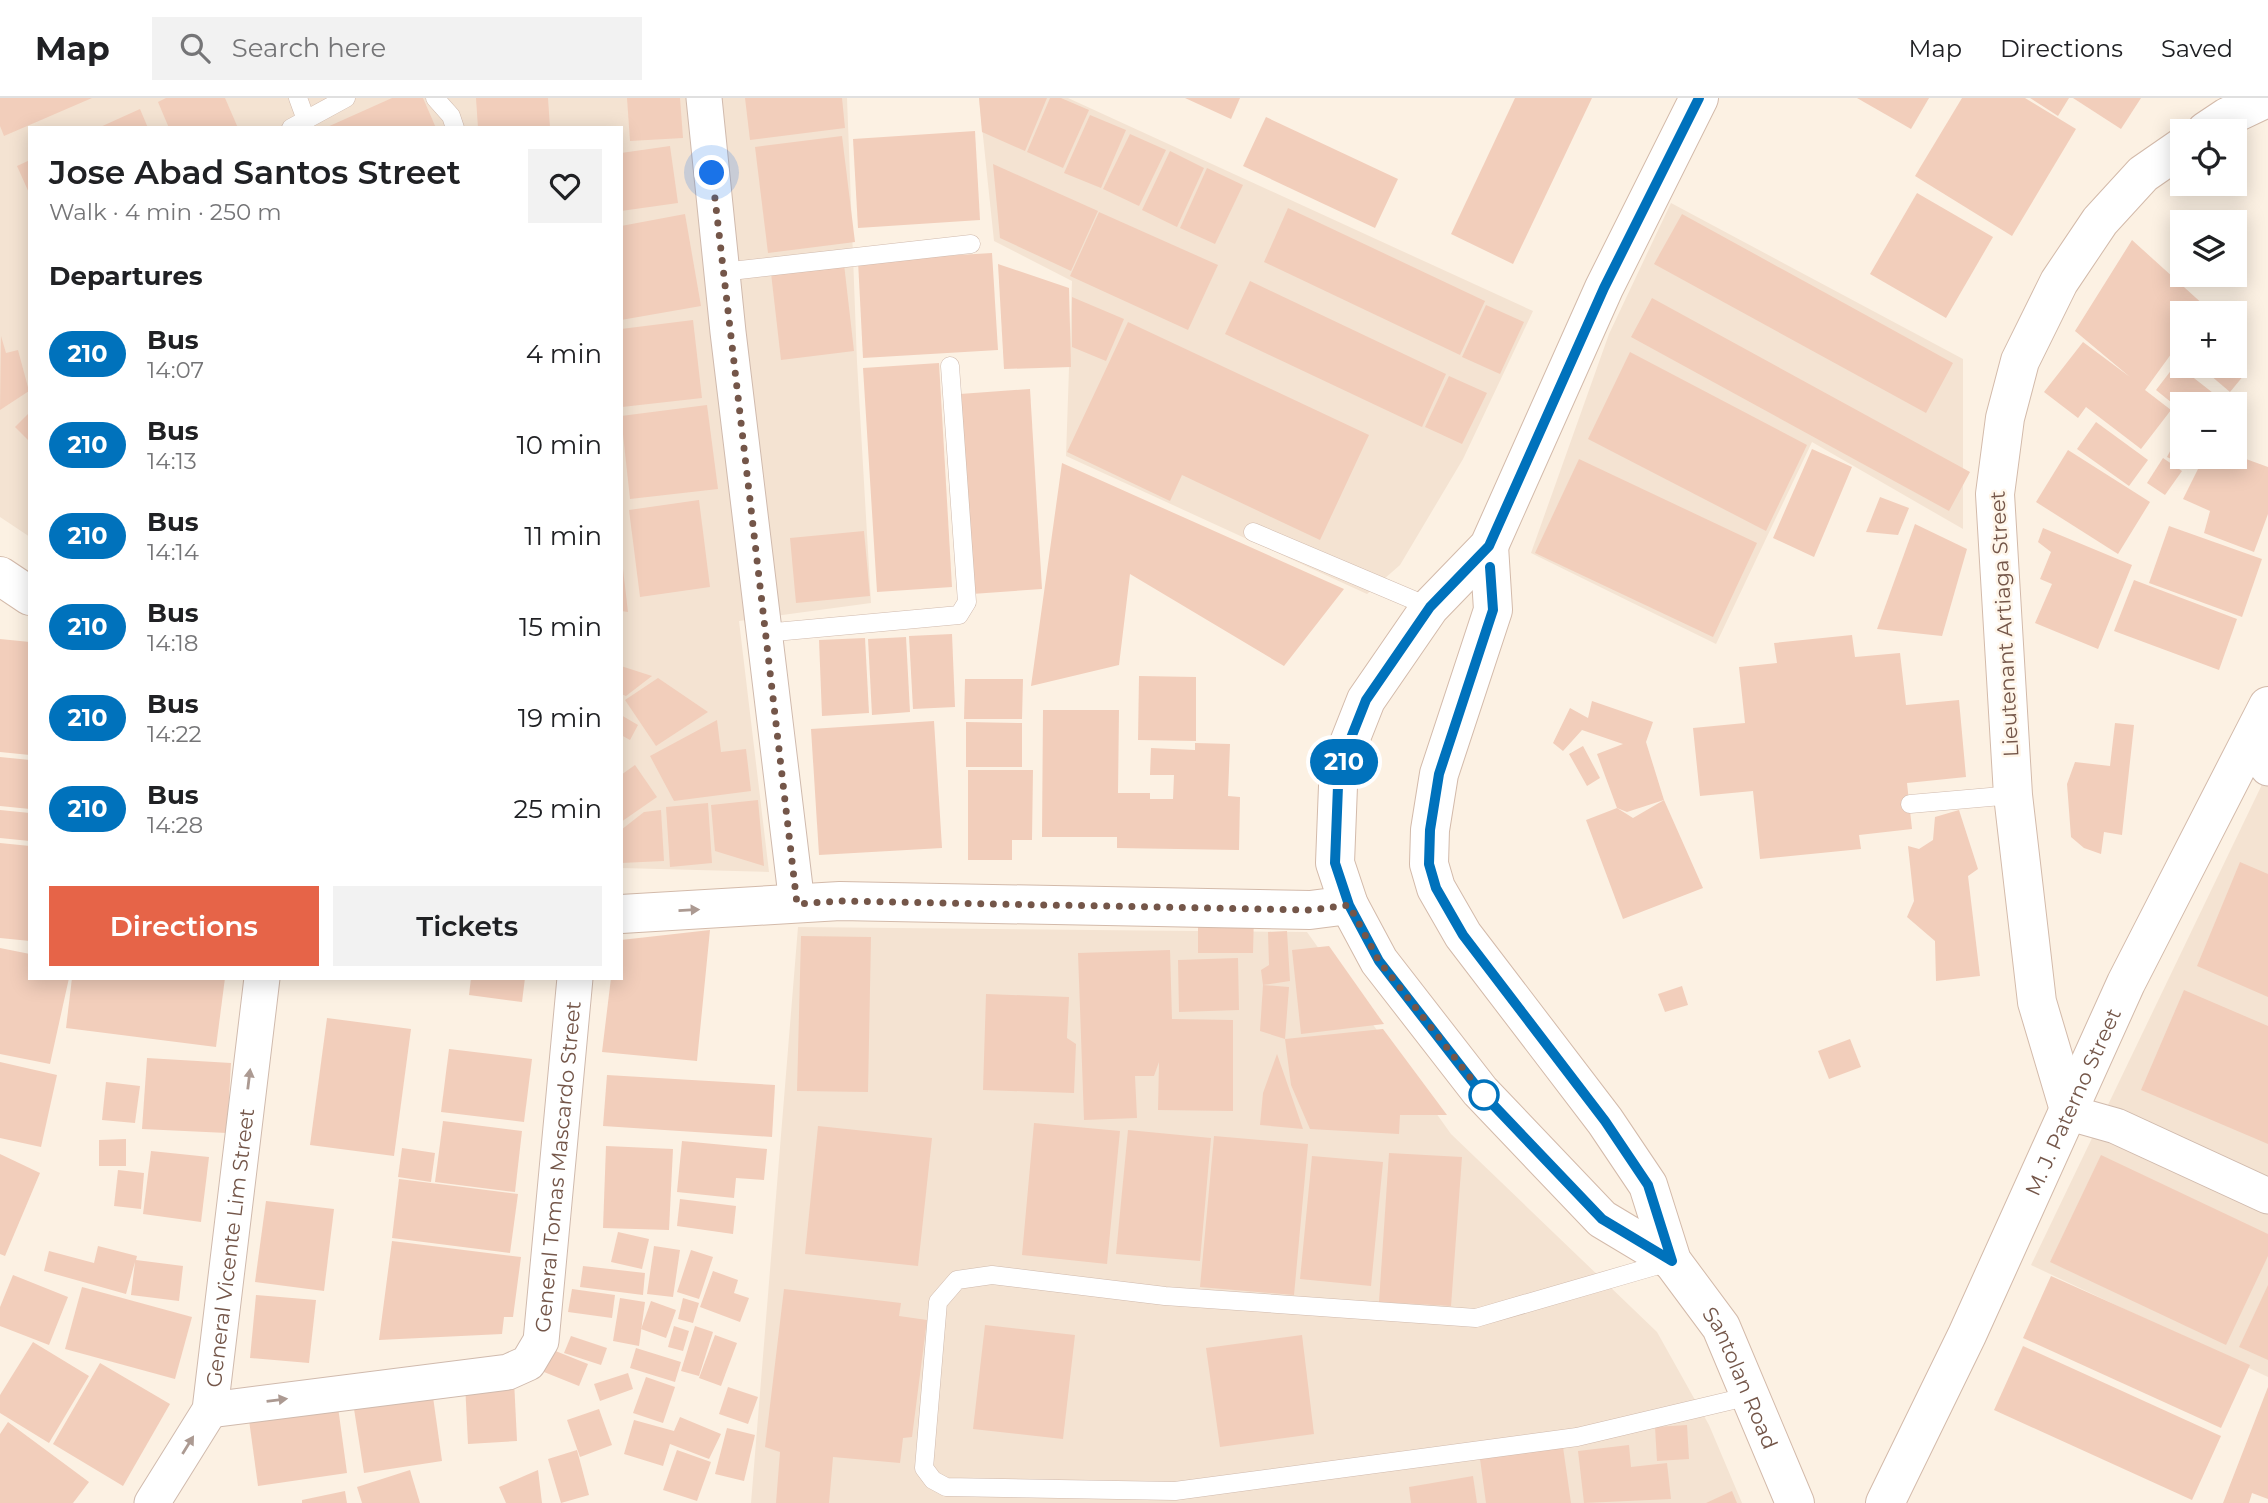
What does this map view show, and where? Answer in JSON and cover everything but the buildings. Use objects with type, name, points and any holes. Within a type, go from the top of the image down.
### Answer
[{"type":"main road","name":"Santolan Road","points":[[1672,1261],[1602,1219],[1480,1091],[1379,961],[1349,905],[1335,863],[1338,786],[1347,748],[1366,700],[1430,607],[1489,546],[1604,288],[1699,98]]},
{"type":"main road","points":[[2224,119],[2267,98]]},
{"type":"main road","name":"Lieutenant Artiaga Street","points":[[2070,1113],[2037,1002],[2013,795],[1995,494],[2005,418],[2020,361],[2059,282],[2100,221],[2134,183],[2170,156]]},
{"type":"main road","name":"Santolan Road","points":[[1489,546],[1493,610],[1439,774],[1430,830],[1429,864],[1436,888],[1463,935],[1605,1121],[1648,1185],[1672,1261],[1721,1326],[1795,1503]]},
{"type":"main road","points":[[0,576],[28,595]]},
{"type":"main road","name":"M. J. Paterno Street","points":[[1885,1503],[2070,1113],[2126,983],[2258,755],[2268,706]]},
{"type":"main road","points":[[623,914],[840,901],[1311,910],[1349,905]]},
{"type":"street","points":[[704,98],[797,904]]},
{"type":"street","name":"General Vicente Lim Street","points":[[152,1503],[210,1409],[261,980]]},
{"type":"street","name":"General Tomas Mascardo Street","points":[[210,1409],[508,1372],[528,1363],[541,1341],[575,980]]},
{"type":"street","points":[[2070,1113],[2116,1126],[2268,1196]]},
{"type":"lane","points":[[298,98],[298,124],[345,98]]},
{"type":"lane","points":[[435,98],[451,116],[454,126]]},
{"type":"lane","points":[[722,272],[971,244]]},
{"type":"lane","points":[[764,633],[959,615],[967,602],[950,366]]},
{"type":"lane","points":[[1253,532],[1430,607]]},
{"type":"lane","points":[[1910,804],[2013,795]]},
{"type":"lane","points":[[1672,1261],[1476,1318],[1165,1296],[992,1275],[957,1280],[938,1302],[924,1468],[933,1480],[946,1487],[1175,1491],[1577,1437],[1750,1396]]},
{"type":"shaded area","points":[[0,98],[847,98],[857,362],[871,603],[739,621],[769,872],[623,868],[623,126],[28,126],[28,536],[0,517]]},
{"type":"shaded area","points":[[979,98],[1068,98],[1533,311],[1463,459],[1400,565],[1367,594],[1066,456],[1072,281],[994,241]]},
{"type":"shaded area","points":[[1671,203],[1963,359],[1963,529],[1812,442],[1716,644],[1531,553],[1609,334]]},
{"type":"shaded area","points":[[2268,772],[2268,1377],[2031,1265]]},
{"type":"shaded area","points":[[798,927],[1307,932],[1451,1134],[1657,1332],[1709,1425],[1742,1503],[751,1503]]},
{"type":"bus line","name":"210","points":[[1490,567],[1493,610],[1439,774],[1430,830],[1429,864],[1436,888],[1463,935],[1509,999],[1605,1121],[1648,1185],[1672,1261],[1602,1219],[1480,1091],[1379,961],[1349,905],[1335,863],[1338,786],[1347,748],[1366,700],[1430,607],[1489,546],[1604,288],[1699,98]]},
{"type":"route","points":[[712,173],[728,332],[797,904],[840,901],[1311,910],[1349,905],[1379,961],[1484,1095]]}]
